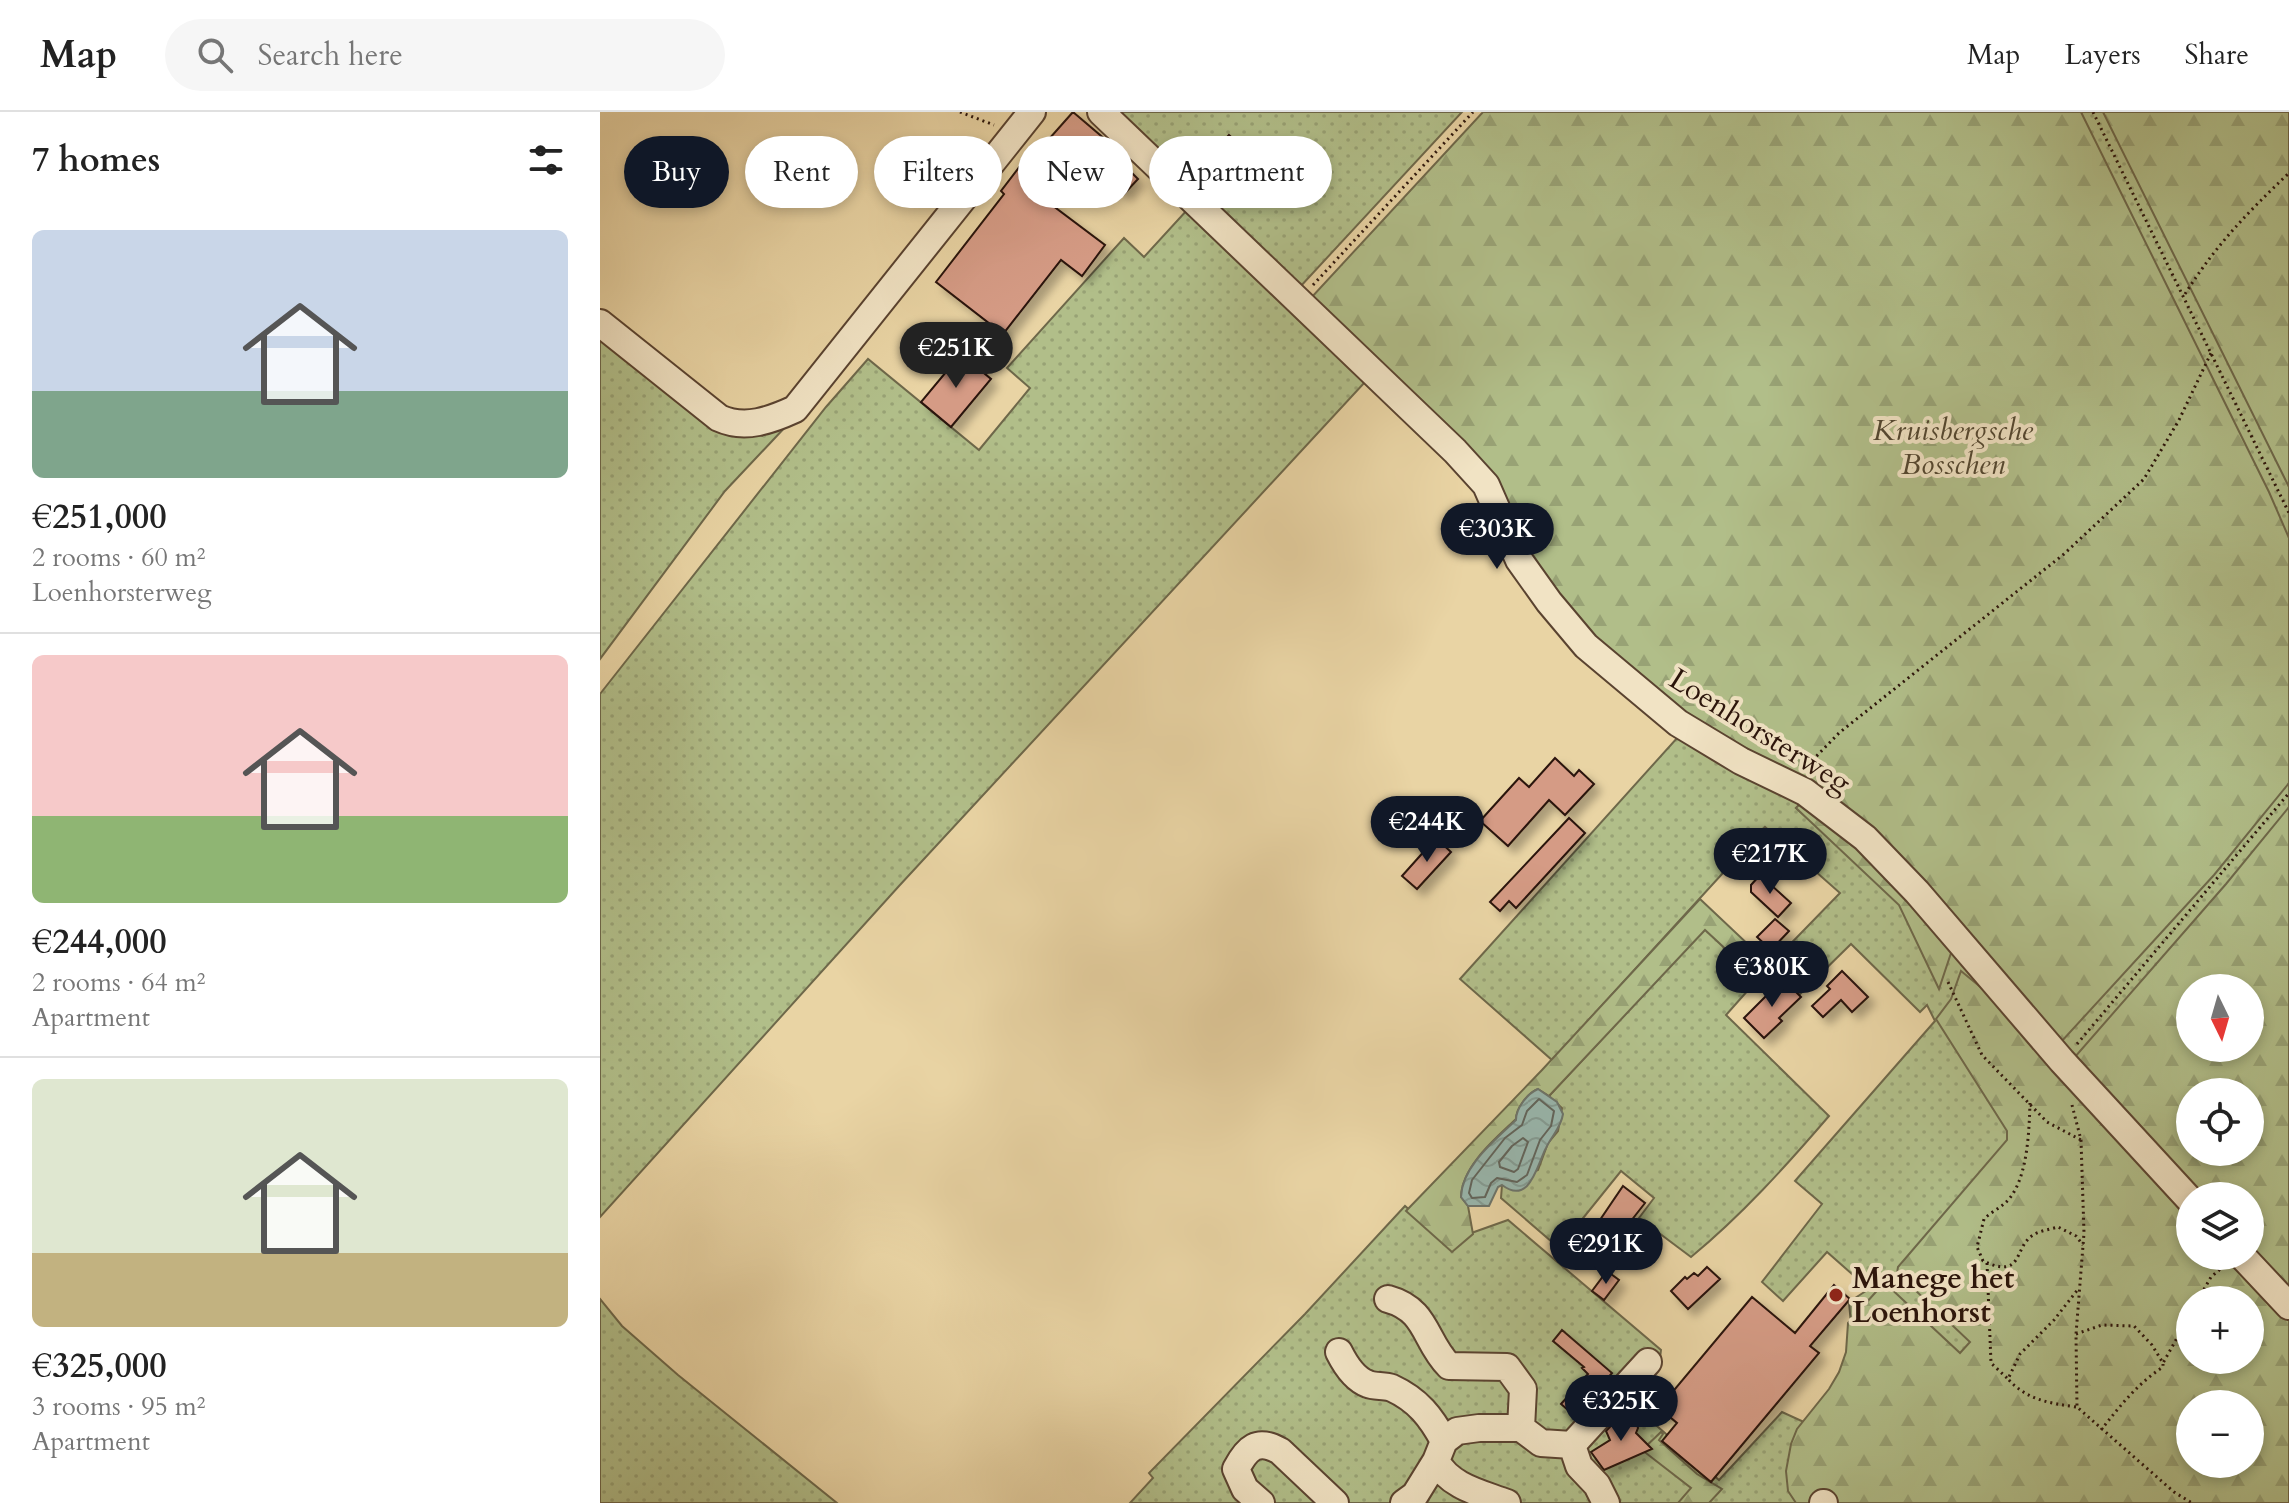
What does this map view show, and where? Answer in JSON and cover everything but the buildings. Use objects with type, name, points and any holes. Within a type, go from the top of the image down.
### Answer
[{"type":"street","points":[[600,323],[729,423],[750,424],[795,409],[1032,112]]},
{"type":"street","name":"Loenhorsterweg","points":[[1101,112],[1455,451],[1486,485],[1519,560],[1586,646],[1678,723],[1741,761],[1790,784],[1833,811],[1865,838],[1917,892],[2062,1061],[2176,1185]]},
{"type":"street","points":[[2252,1270],[2289,1306]]},
{"type":"street","points":[[1388,1299],[1405,1304],[1421,1320],[1437,1355],[1449,1366],[1507,1367],[1523,1389],[1521,1428]]},
{"type":"street","points":[[1339,1352],[1345,1365],[1368,1384],[1388,1386],[1410,1398],[1429,1415],[1450,1480],[1507,1503]]},
{"type":"street","points":[[1572,1445],[1648,1362]]},
{"type":"street","points":[[1404,1503],[1415,1495],[1440,1451],[1457,1431],[1521,1428],[1541,1443],[1572,1445]]},
{"type":"street","points":[[1261,1503],[1245,1489],[1236,1469],[1247,1451],[1258,1445],[1270,1445],[1280,1451],[1335,1503]]},
{"type":"street","points":[[1572,1445],[1579,1466],[1597,1485],[1606,1503]]},
{"type":"path","points":[[960,112],[1015,133]]},
{"type":"path","points":[[1297,302],[1473,112]]},
{"type":"path","points":[[2093,112],[2289,513]]},
{"type":"path","points":[[2184,295],[2209,256],[2248,212],[2289,173]]},
{"type":"path","points":[[1790,784],[1839,733],[2064,554],[2144,479],[2179,420],[2212,351]]},
{"type":"path","points":[[1948,982],[1982,1055],[2047,1122],[2081,1140]]},
{"type":"path","points":[[2030,1103],[2025,1154],[2018,1182],[2005,1204],[1984,1219],[1977,1247],[1983,1261],[1997,1268],[2011,1265],[2022,1254],[2033,1234],[2058,1227],[2076,1236],[2083,1245]]},
{"type":"path","points":[[1987,1263],[1991,1363],[2024,1393],[2040,1401],[2077,1407]]},
{"type":"path","points":[[2206,1286],[2220,1270]]},
{"type":"path","points":[[2008,1379],[2020,1354],[2054,1320],[2079,1288]]},
{"type":"path","points":[[2076,1334],[2102,1325],[2134,1326],[2152,1345],[2163,1363]]},
{"type":"path","points":[[2101,1430],[2131,1393],[2163,1367],[2176,1340]]},
{"type":"green space","points":[[1115,112],[1462,112],[1299,288],[1215,208],[1332,208],[1332,136],[1149,136],[1149,145]]},
{"type":"green space","name":"Kruisbergsche Bosschen","points":[[1483,112],[2081,112],[2289,538],[2289,783],[2214,875],[2061,1042],[1998,973],[1755,755],[1675,708],[1570,615],[1514,529],[1310,299]]},
{"type":"green space","name":"Kruisbergsche Bosschen","points":[[1519,112],[2289,112],[2289,1503],[1130,1503],[1153,1478],[1149,1473],[1305,1314],[1405,1206],[1446,1242],[1508,1220],[1661,1350],[1659,1366],[1627,1400],[1719,1480],[1782,1412],[1806,1423],[1839,1389],[1854,1359],[1849,1302],[1869,1289],[1827,1252],[1783,1301],[1762,1282],[1822,1204],[1795,1181],[1935,1021],[1927,1005],[1920,1012],[1851,944],[1800,994],[1770,965],[1840,893],[1765,827],[1552,1060],[1460,979],[1678,737],[1791,797],[1804,800],[1796,808],[1808,819],[1842,816],[1857,786],[1782,735],[1651,661],[1574,582],[1531,499],[1356,314],[1353,286]]},
{"type":"green space","points":[[2103,112],[2289,112],[2289,487],[2287,483]]},
{"type":"green space","points":[[1188,209],[1365,382],[899,886],[600,1217],[600,694],[826,407],[868,359],[979,450],[1030,388],[1007,368],[1124,238],[1144,257]]},
{"type":"green space","points":[[600,335],[699,415],[789,423],[725,491],[600,659]]},
{"type":"green space","points":[[1804,800],[1850,837],[1953,947],[1939,989],[1899,905],[1796,808]]},
{"type":"green space","points":[[2289,807],[2289,1294],[2264,1268],[2264,1182],[2185,1182],[2074,1058]]},
{"type":"green space","points":[[1700,899],[1770,965],[1758,979],[1705,930],[1549,1096],[1538,1089],[1527,1097],[1516,1119],[1473,1164],[1461,1197],[1468,1206],[1473,1234],[1452,1252],[1406,1211]]},
{"type":"green space","points":[[1705,929],[1758,979],[1726,1015],[1829,1116],[1763,1190],[1691,1257],[1639,1218],[1654,1198],[1621,1171],[1559,1248],[1501,1198],[1502,1185],[1538,1170],[1548,1143],[1558,1131],[1562,1108],[1549,1096]]},
{"type":"green space","points":[[1961,971],[2006,1008],[2176,1196],[2176,1270],[2245,1270],[2260,1286],[2176,1286],[2176,1374],[2264,1374],[2264,1290],[2289,1317],[2289,1503],[1796,1503],[1788,1491],[1786,1471],[1791,1444],[1797,1429],[1839,1372],[1846,1352],[1848,1323],[1883,1284],[1960,1353],[1970,1342],[1897,1273],[1898,1267],[2007,1140],[2007,1131],[1936,1019],[1951,999]]},
{"type":"green space","points":[[600,1299],[622,1326],[678,1375],[837,1503],[600,1503]]},
{"type":"green space","points":[[1661,1432],[1663,1434],[1659,1440],[1697,1474],[1722,1489],[1709,1503],[1678,1503],[1691,1488],[1642,1450]]},
{"type":"water","points":[[1538,1089],[1557,1102],[1563,1114],[1536,1173],[1526,1187],[1519,1190],[1502,1185],[1498,1187],[1489,1206],[1468,1206],[1461,1197],[1473,1164],[1516,1120],[1523,1102]]},
{"type":"place","name":"Manege het Loenhorst","points":[[1836,1295]]}]
